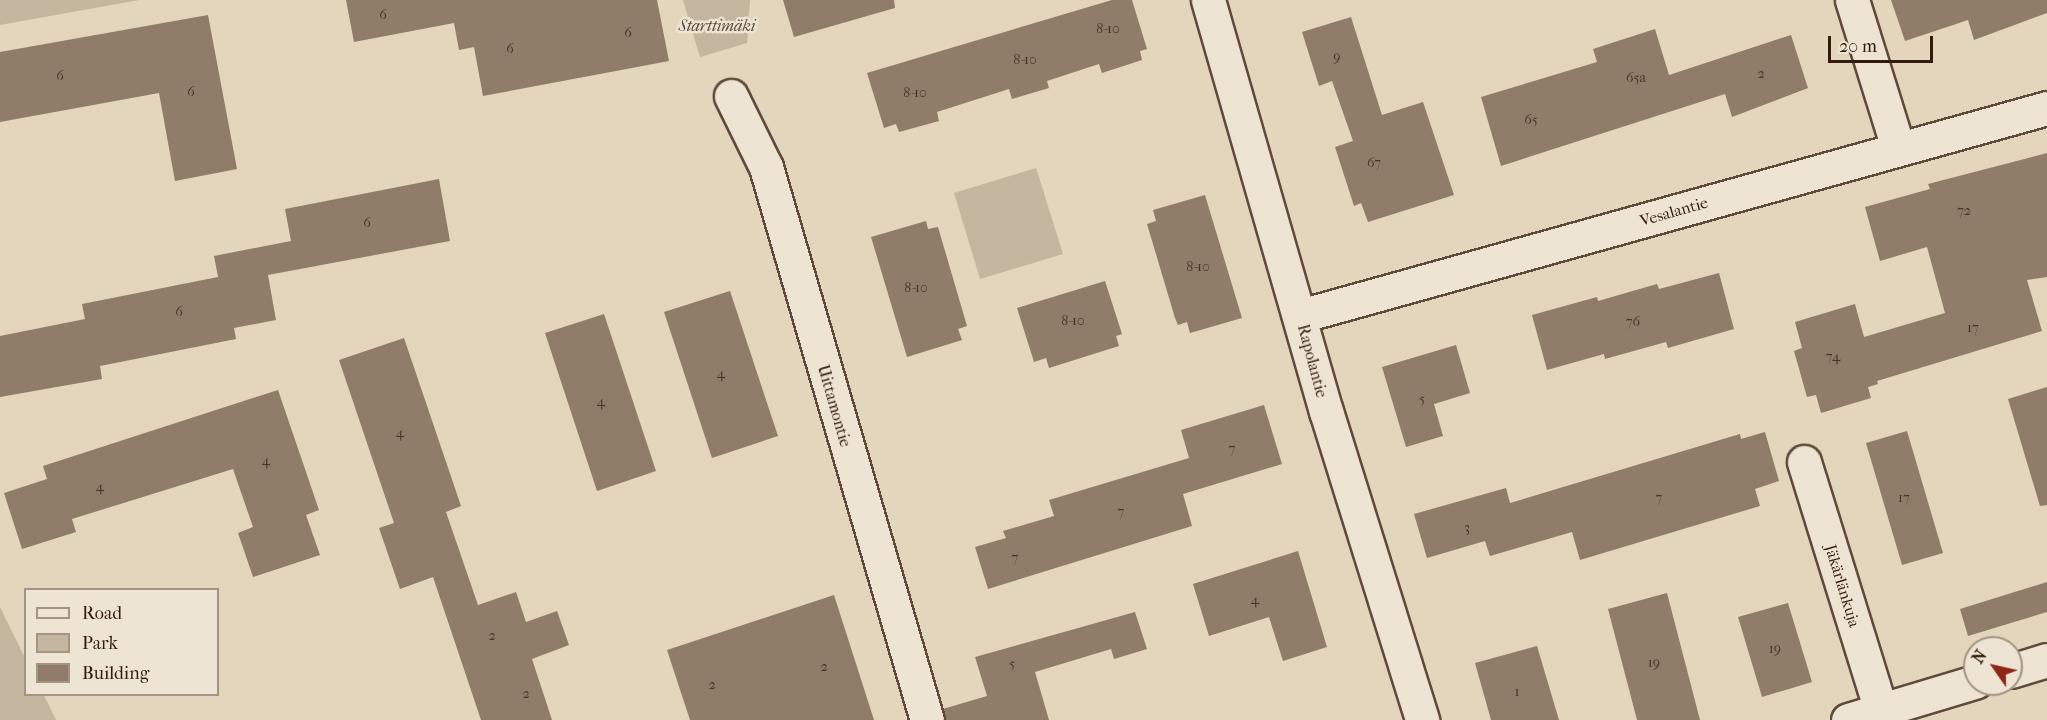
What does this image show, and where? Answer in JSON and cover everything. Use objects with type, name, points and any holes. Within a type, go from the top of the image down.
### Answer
[{"type":"street","name":"Rapolantie","points":[[1208,0],[1300,316],[1422,720]]},
{"type":"street","points":[[1852,0],[1898,148]]},
{"type":"street","name":"Uittamontie","points":[[731,96],[765,167],[927,720]]},
{"type":"street","name":"Vesalantie","points":[[1300,316],[2047,108]]},
{"type":"street","name":"Jäkärlänkuja","points":[[1804,462],[1881,710]]},
{"type":"street","points":[[2023,667],[2047,660]]},
{"type":"street","points":[[1848,720],[1963,686]]},
{"type":"green space","points":[[0,0],[139,0],[0,25]]},
{"type":"green space","name":"Starttimäki","points":[[683,0],[750,0],[747,43],[700,57]]},
{"type":"green space","points":[[1036,168],[1063,254],[980,279],[954,193]]},
{"type":"green space","points":[[0,607],[24,656],[24,696],[44,696],[56,720],[0,720]]},
{"type":"building","points":[[346,0],[657,0],[669,61],[483,96],[474,47],[459,50],[454,23],[354,42]]},
{"type":"building","points":[[783,0],[894,0],[895,8],[794,37]]},
{"type":"building","points":[[1112,0],[1132,0],[1147,49],[1140,51],[1142,60],[1102,73],[1099,64],[1047,81],[1049,88],[1012,99],[1009,89],[937,112],[939,121],[899,132],[896,124],[884,128],[867,73]]},
{"type":"building","points":[[1891,0],[2047,0],[2047,13],[1974,40],[1968,20],[1905,41]]},
{"type":"building","points":[[208,15],[237,169],[175,181],[159,93],[0,122],[0,52]]},
{"type":"building","points":[[1351,17],[1382,115],[1423,102],[1454,195],[1368,222],[1361,203],[1354,206],[1335,147],[1353,141],[1332,81],[1319,86],[1302,32]]},
{"type":"building","points":[[1655,29],[1669,75],[1791,35],[1808,88],[1732,117],[1725,94],[1501,166],[1481,97],[1597,62],[1593,49]]},
{"type":"building","points":[[2047,153],[2047,277],[2027,280],[2042,331],[1877,381],[1878,384],[1868,387],[1871,398],[1821,413],[1816,395],[1807,397],[1794,351],[1802,348],[1795,322],[1855,304],[1864,337],[1945,313],[1927,247],[1880,261],[1865,207],[1930,189],[1928,184]]},
{"type":"building","points":[[439,179],[450,241],[268,275],[276,320],[234,328],[236,339],[100,366],[102,379],[0,397],[0,336],[85,319],[82,304],[218,277],[214,256],[291,241],[285,209]]},
{"type":"building","points":[[1205,195],[1242,318],[1190,333],[1187,322],[1178,325],[1175,318],[1147,224],[1156,221],[1153,210]]},
{"type":"building","points":[[926,221],[928,229],[938,227],[967,326],[958,329],[962,340],[907,357],[871,237]]},
{"type":"building","points":[[1719,273],[1734,329],[1668,348],[1666,342],[1605,359],[1604,354],[1547,370],[1532,315],[1597,297],[1598,301],[1657,284],[1659,289]]},
{"type":"building","points":[[1105,281],[1122,334],[1116,336],[1119,346],[1049,368],[1046,358],[1034,362],[1017,308]]},
{"type":"building","points":[[730,291],[778,436],[712,458],[664,312]]},
{"type":"building","points":[[604,314],[656,471],[597,491],[545,333]]},
{"type":"building","points":[[404,338],[461,506],[446,512],[478,605],[516,592],[526,622],[557,611],[569,645],[532,659],[552,720],[481,720],[433,577],[400,589],[379,528],[394,523],[339,360]]},
{"type":"building","points":[[1456,345],[1470,393],[1434,404],[1443,436],[1406,447],[1382,367]]},
{"type":"building","points":[[2047,387],[2047,505],[2040,506],[2008,399]]},
{"type":"building","points":[[278,390],[319,510],[306,515],[320,555],[253,577],[238,533],[253,527],[233,469],[72,519],[76,532],[22,549],[4,493],[47,479],[43,466]]},
{"type":"building","points":[[1264,405],[1282,464],[1183,494],[1192,526],[988,589],[975,547],[1006,538],[1003,531],[1054,516],[1049,500],[1189,458],[1181,430]]},
{"type":"building","points":[[1907,431],[1943,553],[1902,565],[1866,443]]},
{"type":"building","points":[[1765,432],[1779,481],[1755,489],[1760,506],[1580,560],[1572,532],[1490,556],[1485,541],[1427,558],[1414,514],[1506,488],[1510,503],[1740,434],[1741,439]]},
{"type":"building","points":[[1298,551],[1327,647],[1283,661],[1269,617],[1209,636],[1193,584]]},
{"type":"building","points":[[2047,582],[2047,612],[1968,636],[1960,609]]},
{"type":"building","points":[[1667,593],[1700,720],[1637,720],[1608,609]]},
{"type":"building","points":[[834,595],[874,720],[690,720],[667,650]]},
{"type":"building","points":[[1788,603],[1812,682],[1762,697],[1738,617]]},
{"type":"building","points":[[1135,612],[1147,649],[1114,659],[1111,649],[1035,672],[1049,720],[945,720],[943,709],[987,696],[975,657]]},
{"type":"building","points":[[1537,646],[1559,720],[1491,720],[1475,663]]}]
